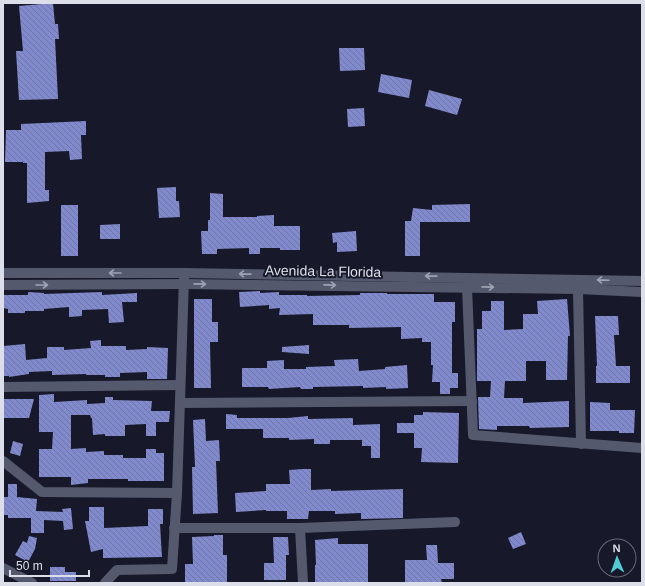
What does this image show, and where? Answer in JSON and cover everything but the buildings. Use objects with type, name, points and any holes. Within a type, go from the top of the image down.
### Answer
[{"type":"street","points":[[3,273],[184,273],[642,281]]},
{"type":"street","points":[[105,583],[117,570],[172,569],[177,493],[184,273]]},
{"type":"street","name":"Avenida La Florida","points":[[3,285],[184,284],[467,287],[642,292]]},
{"type":"street","points":[[467,287],[473,435],[642,448]]},
{"type":"street","points":[[578,289],[581,444]]},
{"type":"street","points":[[3,387],[180,385]]},
{"type":"street","points":[[180,403],[472,401]]},
{"type":"street","points":[[3,461],[42,492],[177,493]]},
{"type":"street","points":[[174,528],[300,528],[455,522]]},
{"type":"street","points":[[300,528],[302,583]]},
{"type":"street","points":[[3,568],[32,583]]}]
